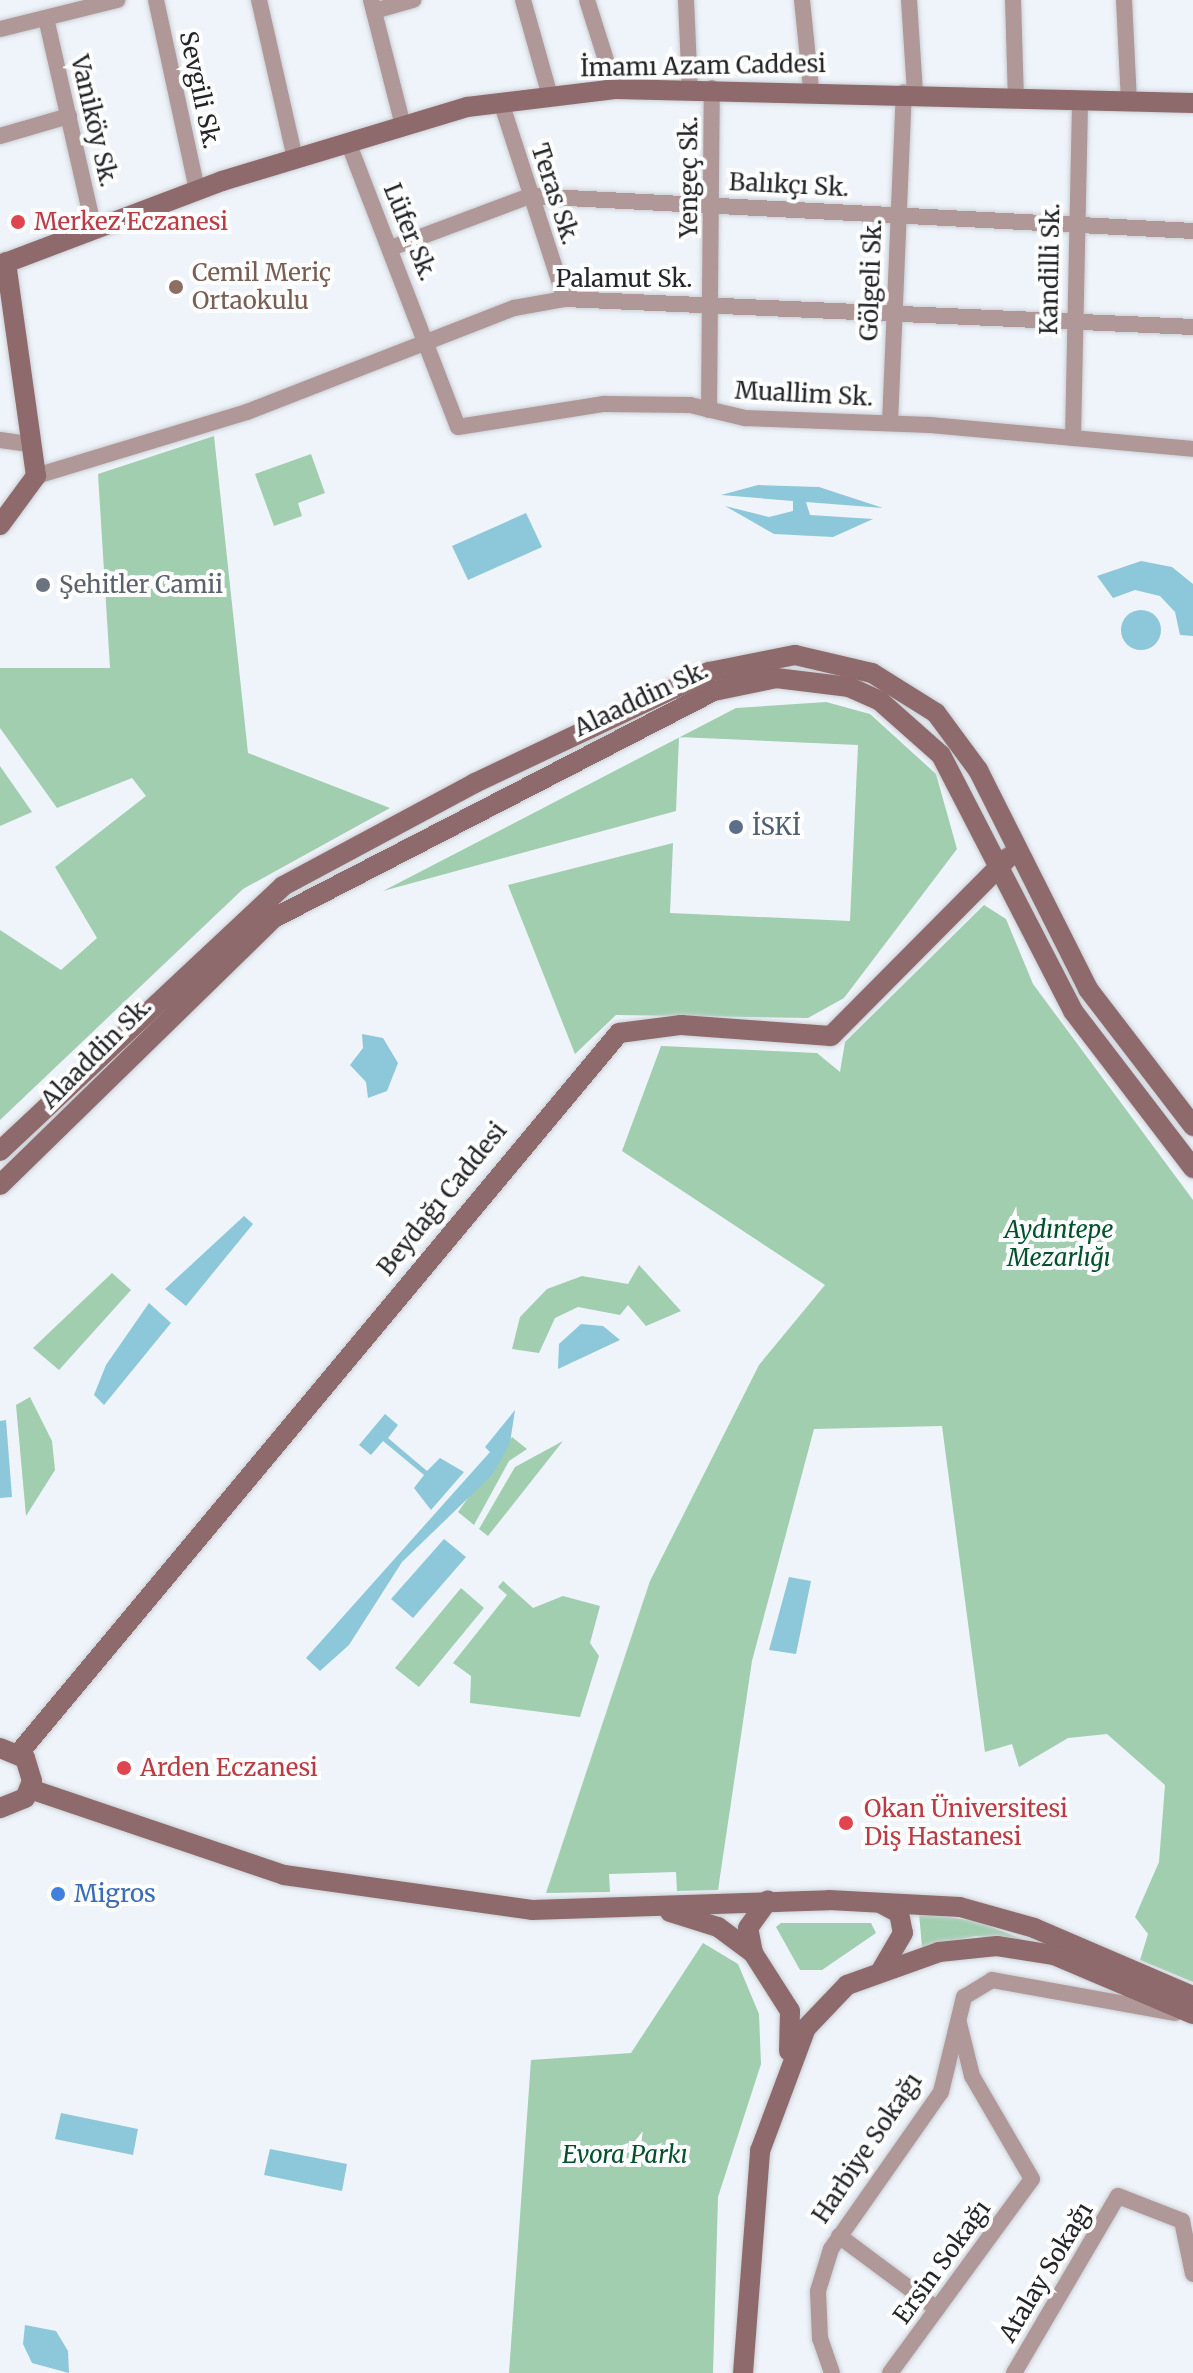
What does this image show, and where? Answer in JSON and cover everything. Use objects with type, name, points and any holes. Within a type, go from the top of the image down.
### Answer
[{"type":"street","points":[[0,29],[117,0]]},
{"type":"street","name":"Sevgili Sk.","points":[[156,0],[197,190]]},
{"type":"street","points":[[259,0],[295,159]]},
{"type":"street","points":[[403,126],[372,6],[413,0]]},
{"type":"street","points":[[523,0],[550,96]]},
{"type":"street","points":[[587,0],[615,89]]},
{"type":"street","points":[[686,0],[690,91]]},
{"type":"street","points":[[802,0],[811,89]]},
{"type":"street","name":"Gölgeli Sk.","points":[[890,423],[897,214],[909,92],[909,0]]},
{"type":"street","points":[[1013,0],[1016,100]]},
{"type":"street","points":[[1124,0],[1129,102]]},
{"type":"street","name":"Vaniköy Sk.","points":[[46,18],[90,212],[83,233]]},
{"type":"street","name":"İmamı Azam Caddesi","points":[[3,264],[197,190],[403,126],[501,102],[615,89],[690,91],[712,88],[909,92],[1080,102],[1193,103]]},
{"type":"street","name":"Yengeç Sk.","points":[[709,410],[714,205],[712,88]]},
{"type":"street","name":"Teras Sk.","points":[[501,102],[565,299]]},
{"type":"street","name":"Kandilli Sk.","points":[[1073,438],[1074,230],[1080,102]]},
{"type":"street","points":[[0,136],[69,116]]},
{"type":"street","name":"Lüfer Sk.","points":[[348,142],[426,341]]},
{"type":"street","name":"Balıkçı Sk.","points":[[391,248],[530,196],[897,214],[1074,230],[1193,231]]},
{"type":"street","points":[[0,525],[36,476],[28,444],[22,342],[3,264]]},
{"type":"street","name":"Palamut Sk.","points":[[36,476],[247,412],[514,308],[565,299],[894,311],[1193,327]]},
{"type":"street","name":"Muallim Sk.","points":[[426,341],[458,427],[604,404],[709,410],[745,418],[890,423],[1193,449]]},
{"type":"street","points":[[0,440],[28,444]]},
{"type":"street","name":"Alaaddin Sk.","points":[[0,1151],[250,910],[475,783],[709,672],[755,657],[836,661],[908,691],[936,713],[978,770],[1009,857],[1073,1011],[1192,1165]]},
{"type":"street","name":"Alaaddin Sk.","points":[[0,1185],[274,918],[487,803],[714,691],[776,678],[813,680],[870,696],[913,725],[941,755],[1009,857],[1088,989],[1193,1126]]},
{"type":"street","points":[[498,772],[510,792]]},
{"type":"street","points":[[475,783],[487,803]]},
{"type":"street","name":"Beydağı Caddesi","points":[[9,1751],[619,1033],[681,1025],[831,1036],[1009,857]]},
{"type":"street","points":[[0,1808],[17,1804],[30,1789],[29,1765],[9,1751]]},
{"type":"street","points":[[30,1789],[284,1875],[532,1910],[768,1900],[876,1903],[987,1913],[1193,1996]]},
{"type":"street","points":[[753,1953],[748,1928],[768,1900]]},
{"type":"street","points":[[781,1989],[805,2002],[828,2000],[882,1969],[901,1942],[903,1922],[890,1905],[876,1903]]},
{"type":"street","points":[[616,1907],[701,1919],[753,1953],[781,1989],[792,2029],[787,2067],[753,2196],[743,2373]]},
{"type":"street","name":"Harbiye Sokağı","points":[[882,1969],[960,1948],[1015,1948],[1054,1955],[1193,2015]]},
{"type":"street","name":"Harbiye Sokağı","points":[[832,2373],[820,2339],[818,2291],[839,2236],[941,2092],[956,2013],[976,1985],[992,1980],[1193,2015]]},
{"type":"street","points":[[787,2067],[828,2000]]},
{"type":"street","name":"Ersin Sokağı","points":[[890,2373],[1032,2179],[972,2076],[956,2013]]},
{"type":"street","name":"Atalay Sokağı","points":[[1014,2373],[1118,2196],[1182,2221],[1193,2274]]},
{"type":"street","points":[[839,2236],[937,2309]]},
{"type":"green space","points":[[214,436],[248,753],[390,808],[243,889],[0,1120],[0,930],[61,970],[97,938],[55,867],[146,796],[132,778],[57,808],[0,728],[0,668],[110,668],[98,474]]},
{"type":"green space","points":[[311,454],[325,493],[298,503],[302,516],[274,526],[255,474]]},
{"type":"green space","points":[[826,702],[870,714],[936,774],[957,849],[844,998],[808,1018],[616,1015],[575,1054],[508,885],[673,843],[670,913],[850,921],[858,745],[680,737],[736,708]]},
{"type":"green space","points":[[679,738],[676,811],[383,891]]},
{"type":"green space","points":[[0,766],[32,812],[0,826]]},
{"type":"green space","name":"Aydıntepe Mezarlığı","points":[[984,905],[1006,919],[1033,984],[1193,1200],[1193,1982],[1140,1960],[1148,1934],[1135,1917],[1159,1862],[1165,1785],[1107,1734],[1068,1738],[1019,1767],[1012,1744],[985,1752],[942,1426],[814,1429],[752,1661],[718,1890],[677,1891],[676,1872],[609,1874],[610,1892],[546,1893],[650,1581],[759,1365],[825,1285],[622,1151],[661,1046],[817,1053],[840,1072],[845,1042]]},
{"type":"green space","points":[[639,1265],[681,1311],[646,1326],[628,1305],[620,1315],[578,1307],[555,1318],[539,1353],[512,1349],[520,1317],[547,1289],[582,1276],[628,1284]]},
{"type":"green space","points":[[112,1273],[131,1290],[59,1370],[33,1348]]},
{"type":"green space","points":[[30,1397],[52,1441],[55,1470],[26,1516],[16,1405]]},
{"type":"green space","points":[[512,1437],[527,1449],[509,1461],[474,1525],[458,1512]]},
{"type":"green space","points":[[563,1441],[488,1536],[479,1529],[515,1467]]},
{"type":"green space","points":[[503,1581],[533,1608],[563,1596],[600,1606],[590,1643],[599,1656],[580,1717],[470,1703],[471,1676],[453,1663],[507,1595],[498,1587]]},
{"type":"green space","points":[[461,1588],[484,1608],[419,1687],[395,1668]]},
{"type":"green space","points":[[919,1913],[977,1921],[1027,1941],[976,1936],[922,1947]]},
{"type":"green space","points":[[781,1923],[871,1923],[876,1933],[822,1970],[800,1970],[776,1927]]},
{"type":"green space","name":"Evora Parkı","points":[[703,1943],[738,1964],[759,2014],[761,2064],[718,2197],[713,2373],[509,2373],[531,2060],[631,2053]]},
{"type":"water","points":[[758,485],[819,487],[883,508],[806,502],[810,515],[873,519],[833,537],[774,534],[725,506],[769,517],[793,511],[793,501],[721,495]]},
{"type":"water","points":[[526,513],[542,547],[468,580],[452,546]]},
{"type":"water","points":[[1141,561],[1172,567],[1193,584],[1193,636],[1180,635],[1175,612],[1160,596],[1135,590],[1113,598],[1097,576]]},
{"type":"water","points":[[1141,610],[1155,616],[1161,630],[1155,644],[1141,650],[1127,644],[1121,630],[1127,616]]},
{"type":"water","points":[[362,1034],[383,1038],[398,1063],[387,1091],[368,1098],[366,1082],[350,1065],[363,1048]]},
{"type":"water","points":[[244,1216],[253,1224],[186,1306],[165,1289]]},
{"type":"water","points":[[149,1303],[171,1323],[104,1405],[94,1395],[106,1365]]},
{"type":"water","points":[[581,1324],[603,1326],[620,1340],[558,1369],[559,1344]]},
{"type":"water","points":[[515,1410],[510,1443],[492,1475],[402,1562],[349,1645],[320,1671],[306,1658],[490,1452],[485,1447]]},
{"type":"water","points":[[385,1414],[398,1425],[388,1438],[427,1471],[440,1458],[464,1472],[431,1510],[414,1488],[424,1475],[383,1441],[371,1455],[359,1445]]},
{"type":"water","points":[[6,1420],[12,1497],[0,1498],[0,1421]]},
{"type":"water","points":[[444,1539],[466,1557],[413,1618],[391,1599]]},
{"type":"water","points":[[789,1577],[811,1581],[796,1654],[769,1650]]},
{"type":"water","points":[[61,2113],[138,2129],[133,2155],[55,2139]]},
{"type":"water","points":[[270,2149],[347,2164],[342,2191],[264,2175]]},
{"type":"water","points":[[25,2325],[56,2331],[68,2351],[69,2373],[32,2363],[23,2344]]},
{"type":"place","name":"Merkez Eczanesi","points":[[18,222]]},
{"type":"place","name":"Cemil Meriç Ortaokulu","points":[[176,287]]},
{"type":"place","name":"Şehitler Camii","points":[[43,585]]},
{"type":"place","name":"İSKİ","points":[[736,827]]},
{"type":"place","name":"Arden Eczanesi","points":[[124,1768]]},
{"type":"place","name":"Okan Üniversitesi Diş Hastanesi","points":[[846,1823]]},
{"type":"place","name":"Migros","points":[[58,1894]]}]
